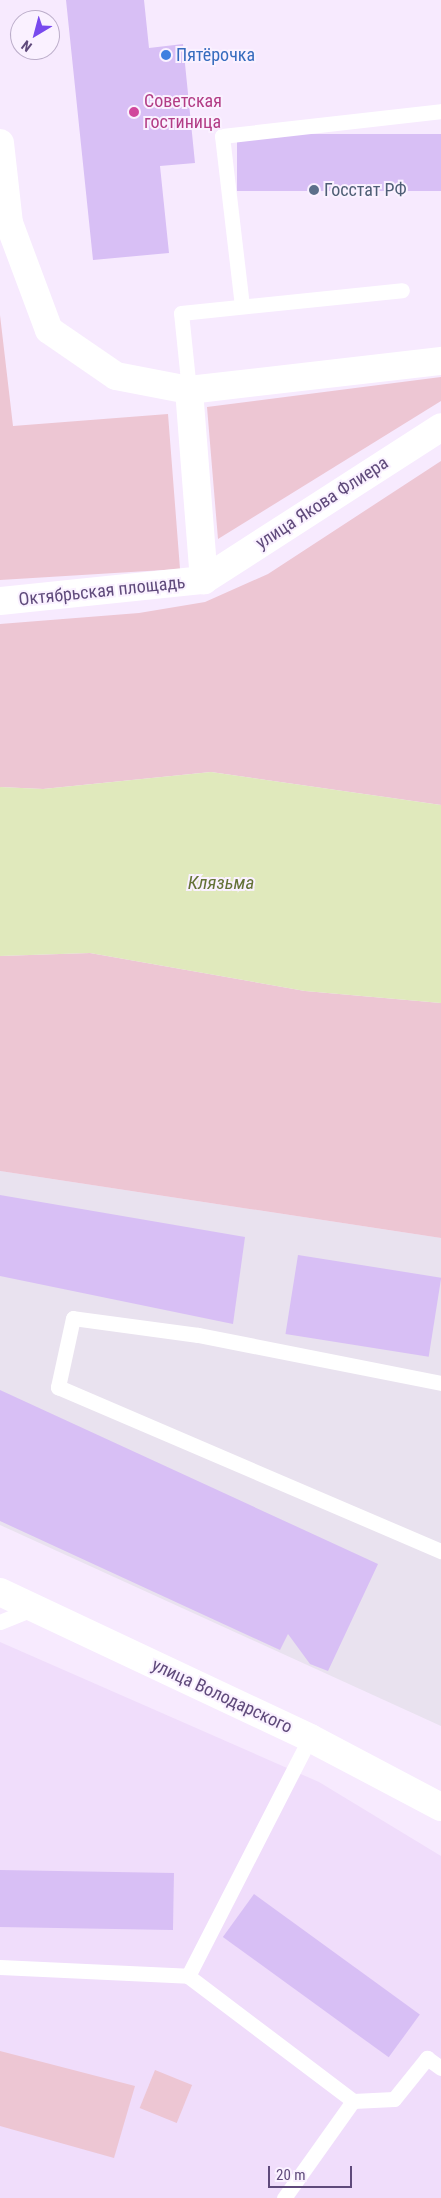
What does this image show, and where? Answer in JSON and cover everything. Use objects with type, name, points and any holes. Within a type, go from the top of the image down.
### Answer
[{"type":"street","points":[[0,143],[4,223],[49,330],[116,376],[190,390],[441,361]]},
{"type":"street","points":[[190,390],[204,580]]},
{"type":"street","name":"улица Якова Флиера","points":[[204,580],[441,427]]},
{"type":"street","name":"Октябрьская площадь","points":[[0,601],[204,580]]},
{"type":"street","name":"улица Володарского","points":[[0,1592],[310,1738],[441,1807]]},
{"type":"lane","points":[[242,306],[222,136],[441,111]]},
{"type":"lane","points":[[190,390],[182,312],[402,290]]},
{"type":"lane","points":[[441,1383],[198,1335],[73,1318],[58,1387],[441,1551]]},
{"type":"lane","points":[[0,1622],[35,1608]]},
{"type":"lane","points":[[188,1976],[310,1738]]},
{"type":"lane","points":[[0,1967],[188,1976],[353,2101],[394,2099],[427,2058],[441,2068]]},
{"type":"lane","points":[[284,2198],[353,2101]]},
{"type":"shaded area","points":[[0,315],[13,426],[168,414],[180,569],[0,580]]},
{"type":"shaded area","points":[[441,377],[441,401],[218,539],[207,407]]},
{"type":"shaded area","points":[[441,461],[441,805],[211,772],[43,789],[0,787],[0,624],[139,613],[205,602],[268,574]]},
{"type":"shaded area","points":[[90,953],[305,991],[441,1003],[441,1238],[0,1171],[0,956]]},
{"type":"shaded area","points":[[0,1171],[441,1238],[441,1726],[0,1525]]},
{"type":"shaded area","points":[[0,1642],[319,1782],[441,1856],[441,2198],[0,2198]]},
{"type":"shaded area","points":[[0,2051],[135,2086],[114,2158],[0,2126]]},
{"type":"shaded area","points":[[155,2070],[192,2085],[177,2123],[140,2108]]},
{"type":"water","name":"Клязьма","points":[[211,772],[441,805],[441,1003],[305,991],[90,953],[0,956],[0,787],[43,789]]},
{"type":"building","points":[[66,0],[144,0],[149,48],[183,44],[195,163],[160,166],[169,253],[93,260]]},
{"type":"building","points":[[237,134],[441,134],[441,191],[237,191]]},
{"type":"building","points":[[0,1195],[245,1237],[233,1324],[0,1276]]},
{"type":"building","points":[[298,1255],[441,1278],[429,1357],[285,1334]]},
{"type":"building","points":[[0,1390],[378,1564],[328,1671],[310,1664],[288,1634],[280,1650],[0,1521]]},
{"type":"building","points":[[0,1870],[174,1873],[173,1930],[0,1927]]},
{"type":"building","points":[[254,1894],[420,2014],[389,2057],[223,1937]]},
{"type":"place","name":"Пятёрочка","points":[[166,55]]},
{"type":"place","name":"Советская гостиница","points":[[134,112]]},
{"type":"place","name":"Госстат РФ","points":[[314,190]]}]
